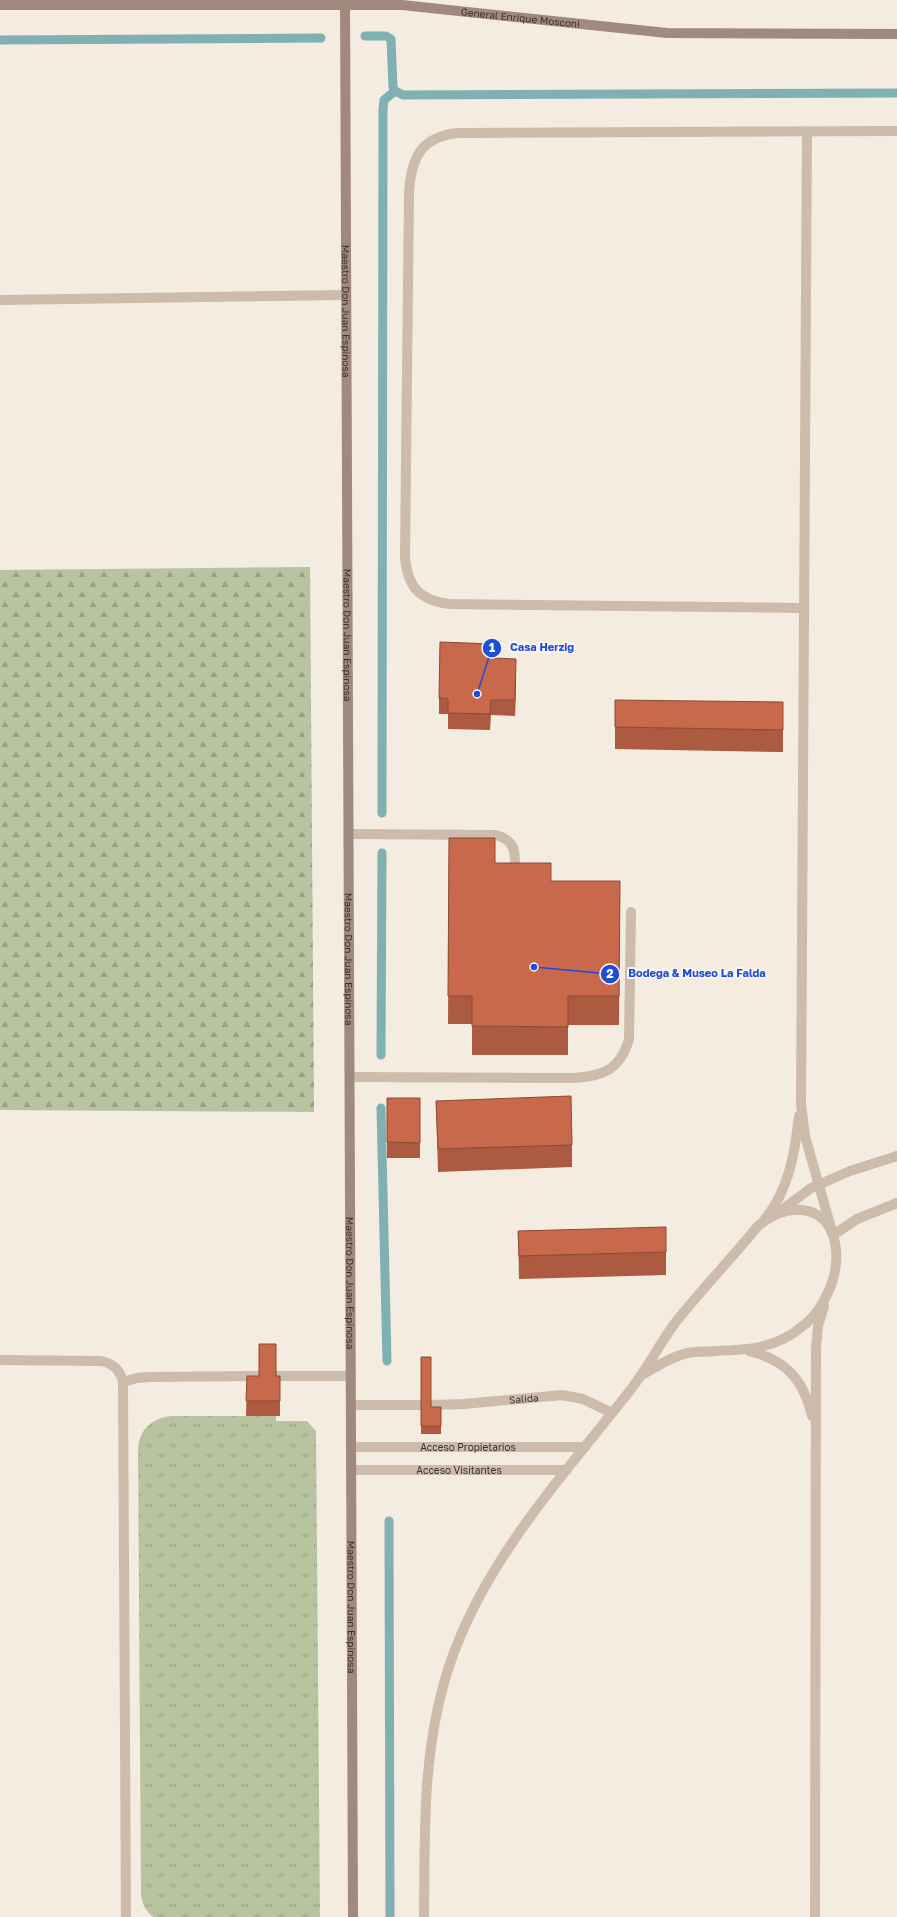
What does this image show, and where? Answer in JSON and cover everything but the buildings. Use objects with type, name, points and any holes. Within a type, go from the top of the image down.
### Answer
[{"type":"main road","name":"General Enrique Mosconi","points":[[0,5],[345,2],[418,6],[667,33],[897,34]]},
{"type":"main road","name":"Maestro Don Juan Espinosa","points":[[345,2],[353,1917]]},
{"type":"street","points":[[642,1375],[672,1358],[690,1353],[743,1350],[767,1346],[788,1337],[810,1320],[826,1297],[831,1287],[835,1266],[833,1235],[805,1136],[801,1090],[807,131]]},
{"type":"street","points":[[804,608],[449,604],[427,598],[417,591],[410,582],[405,558],[409,187],[411,168],[422,148],[430,141],[440,136],[459,133],[897,131]]},
{"type":"street","points":[[0,300],[346,295]]},
{"type":"street","points":[[349,834],[496,835],[504,837],[514,848],[516,855],[516,882]]},
{"type":"street","points":[[350,1077],[575,1078],[591,1077],[611,1069],[619,1061],[625,1051],[629,1039],[631,912]]},
{"type":"street","points":[[424,1917],[425,1811],[428,1760],[437,1708],[452,1658],[481,1595],[508,1548],[532,1515],[642,1375],[675,1324],[774,1206],[787,1180],[794,1150],[801,1090]]},
{"type":"street","points":[[758,1226],[803,1192],[850,1171],[897,1156]]},
{"type":"street","points":[[833,1235],[857,1219],[897,1203]]},
{"type":"street","points":[[777,1213],[799,1209],[817,1213],[830,1226],[833,1235]]},
{"type":"street","points":[[815,1917],[816,1348],[818,1326],[826,1297]]},
{"type":"street","points":[[743,1350],[770,1357],[788,1368],[801,1386],[806,1396],[816,1432]]},
{"type":"street","points":[[0,1360],[101,1361],[109,1362],[121,1373],[123,1382],[126,1917]]},
{"type":"street","points":[[123,1382],[149,1377],[259,1376]]},
{"type":"street","points":[[276,1376],[351,1376]]},
{"type":"street","name":"Salida","points":[[351,1405],[464,1404],[562,1395],[583,1399],[612,1413]]},
{"type":"street","name":"Acceso Propietarios","points":[[351,1447],[585,1447]]},
{"type":"street","name":"Acceso Visitantes","points":[[351,1470],[567,1470]]},
{"type":"green space","points":[[310,567],[314,1112],[0,1110],[0,570]]},
{"type":"green space","points":[[171,1416],[276,1416],[276,1421],[307,1421],[316,1431],[320,1917],[153,1917],[144,1907],[142,1901],[138,1448],[141,1435],[148,1426],[158,1419]]},
{"type":"waterway","points":[[365,36],[386,36],[391,39],[393,87],[395,91],[403,95],[897,93]]},
{"type":"waterway","points":[[0,40],[321,38]]},
{"type":"waterway","points":[[382,813],[383,109],[384,100],[395,91]]},
{"type":"waterway","points":[[381,1055],[382,853]]},
{"type":"waterway","points":[[381,1108],[387,1361]]},
{"type":"waterway","points":[[389,1521],[390,1917]]},
{"type":"place","name":"Casa Herzig","points":[[477,694]]},
{"type":"place","name":"Bodega & Museo La Falda","points":[[534,967]]}]
